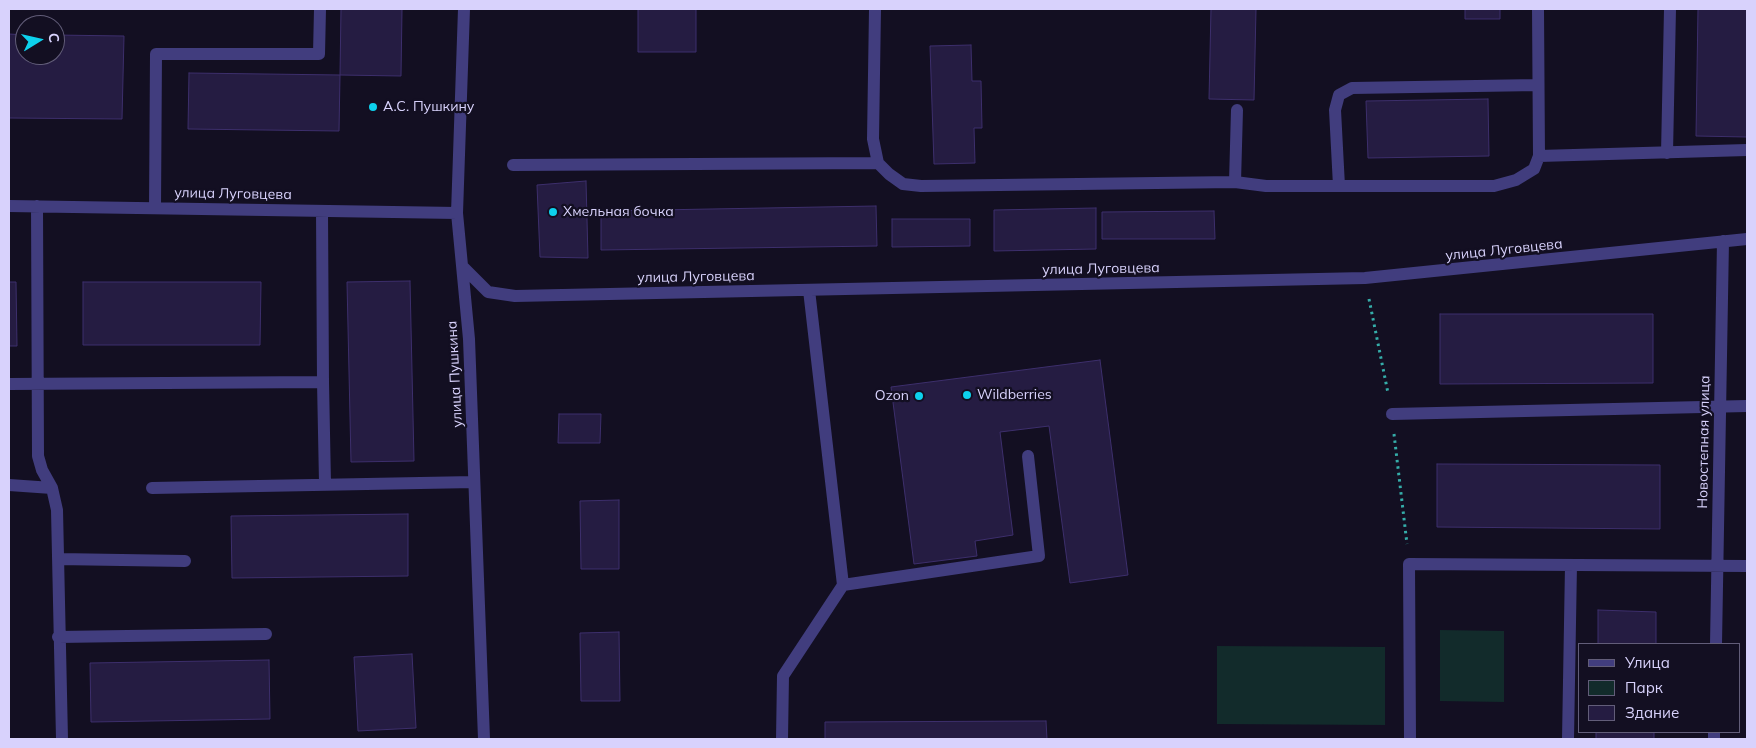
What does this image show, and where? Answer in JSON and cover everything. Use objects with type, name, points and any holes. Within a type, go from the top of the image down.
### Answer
[{"type":"street","points":[[155,208],[156,54],[319,54],[320,9]]},
{"type":"street","name":"улица Пушкина","points":[[464,9],[457,213],[469,339],[484,739]]},
{"type":"street","points":[[875,9],[873,138],[878,162],[889,174],[903,184],[921,186],[1235,182],[1266,186],[1494,186],[1516,180],[1534,169],[1539,156],[1538,9]]},
{"type":"street","points":[[1667,153],[1670,9]]},
{"type":"street","points":[[1340,186],[1335,110],[1339,95],[1352,88],[1538,85]]},
{"type":"street","points":[[1235,182],[1237,110]]},
{"type":"street","points":[[1539,156],[1747,150]]},
{"type":"street","points":[[513,165],[878,162]]},
{"type":"street","name":"улица Луговцева","points":[[9,206],[457,213]]},
{"type":"street","points":[[37,206],[38,456],[42,470],[52,488],[57,510],[58,637],[62,739]]},
{"type":"street","points":[[322,211],[325,484]]},
{"type":"street","name":"улица Луговцева","points":[[463,267],[488,292],[515,296],[1366,278],[1622,254],[1747,239]]},
{"type":"street","name":"Новостепная улица","points":[[1716,643],[1723,241]]},
{"type":"street","points":[[782,739],[783,676],[843,585],[809,290]]},
{"type":"street","points":[[9,384],[323,382]]},
{"type":"street","points":[[1392,414],[1747,406]]},
{"type":"street","points":[[843,585],[1039,556],[1028,456]]},
{"type":"street","points":[[152,488],[474,482]]},
{"type":"street","points":[[9,485],[52,488]]},
{"type":"street","points":[[58,559],[185,561]]},
{"type":"street","points":[[1410,739],[1409,564],[1747,566]]},
{"type":"street","points":[[1568,739],[1571,565]]},
{"type":"street","points":[[58,637],[266,634]]},
{"type":"path","points":[[1366,278],[1392,414],[1409,564]]},
{"type":"green space","points":[[1440,630],[1504,631],[1504,702],[1440,701]]},
{"type":"green space","points":[[1217,646],[1385,647],[1385,725],[1217,724]]},
{"type":"building","points":[[341,9],[402,9],[401,76],[340,75]]},
{"type":"building","points":[[638,9],[696,9],[696,52],[638,52]]},
{"type":"building","points":[[1211,9],[1256,9],[1254,100],[1209,99]]},
{"type":"building","points":[[1465,9],[1500,9],[1500,19],[1465,19]]},
{"type":"building","points":[[1698,9],[1747,9],[1747,137],[1696,136]]},
{"type":"building","points":[[9,34],[15,34],[15,65],[65,65],[65,35],[124,36],[122,119],[9,118]]},
{"type":"building","points":[[971,45],[972,81],[981,81],[982,128],[974,128],[975,163],[934,164],[930,46]]},
{"type":"building","points":[[189,73],[340,75],[339,131],[188,129]]},
{"type":"building","points":[[1488,99],[1489,156],[1368,158],[1366,101]]},
{"type":"building","points":[[586,181],[588,258],[540,257],[537,185]]},
{"type":"building","points":[[876,206],[877,246],[601,250],[601,211]]},
{"type":"building","points":[[1096,208],[1096,249],[994,251],[994,210]]},
{"type":"building","points":[[1214,211],[1215,239],[1102,239],[1102,212]]},
{"type":"building","points":[[892,219],[970,219],[970,246],[892,247]]},
{"type":"building","points":[[410,281],[414,461],[351,462],[347,282]]},
{"type":"building","points":[[9,282],[16,282],[17,346],[9,346]]},
{"type":"building","points":[[83,282],[261,282],[260,345],[83,345]]},
{"type":"building","points":[[1440,314],[1653,314],[1653,383],[1440,384]]},
{"type":"building","points":[[1100,360],[1128,575],[1070,583],[1049,426],[1000,432],[1013,535],[975,541],[977,556],[914,564],[891,387]]},
{"type":"building","points":[[559,414],[601,414],[600,443],[558,443]]},
{"type":"building","points":[[1437,464],[1660,465],[1660,529],[1437,527]]},
{"type":"building","points":[[619,500],[619,569],[581,569],[580,501]]},
{"type":"building","points":[[408,514],[408,576],[232,578],[231,516]]},
{"type":"building","points":[[1598,610],[1656,612],[1656,643],[1598,643]]},
{"type":"building","points":[[619,632],[620,701],[581,701],[580,633]]},
{"type":"building","points":[[412,654],[416,728],[358,731],[354,657]]},
{"type":"building","points":[[269,660],[270,719],[91,722],[90,663]]},
{"type":"building","points":[[1046,721],[1047,739],[825,739],[825,722]]},
{"type":"building","points":[[1596,733],[1654,733],[1654,739],[1596,739]]},
{"type":"place","name":"А.С. Пушкину","points":[[373,107]]},
{"type":"place","name":"Хмельная бочка","points":[[553,212]]},
{"type":"place","name":"Wildberries","points":[[967,395]]},
{"type":"place","name":"Ozon","points":[[919,396]]}]
